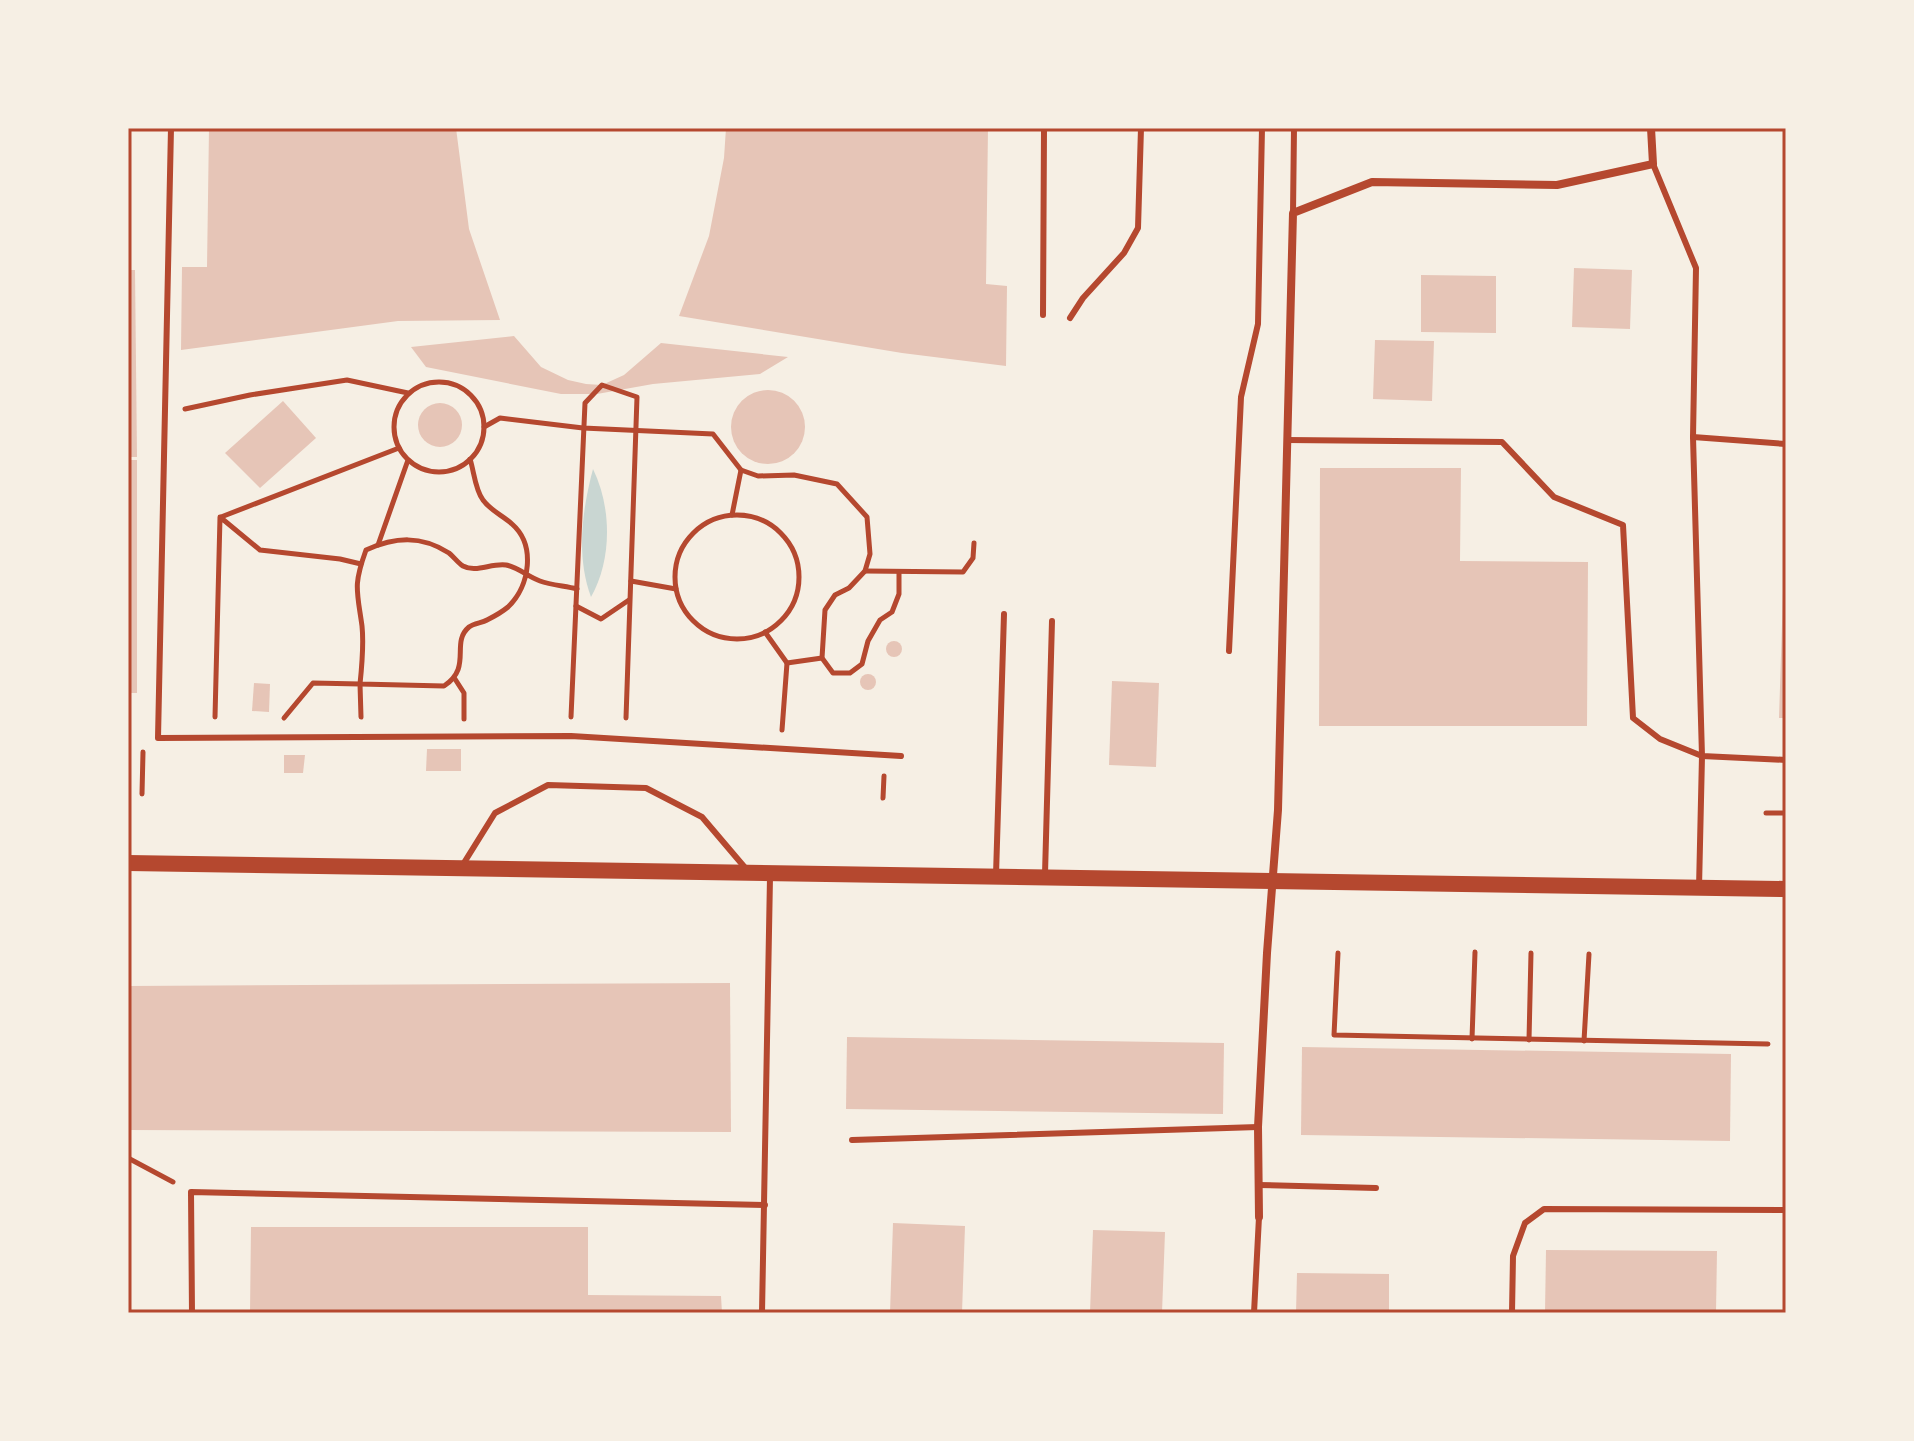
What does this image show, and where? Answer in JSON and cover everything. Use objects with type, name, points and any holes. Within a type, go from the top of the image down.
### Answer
[{"type":"main road","points":[[128,863],[1786,889]]},
{"type":"street","points":[[1259,1217],[1258,1127],[1278,810],[1293,213],[1372,182],[1557,185],[1653,164],[1651,128]]},
{"type":"lane","points":[[171,128],[158,738],[571,736],[901,756]]},
{"type":"lane","points":[[1043,315],[1044,128]]},
{"type":"lane","points":[[1070,318],[1083,298],[1124,253],[1138,228],[1141,128]]},
{"type":"lane","points":[[1229,651],[1241,397],[1258,324],[1262,128]]},
{"type":"lane","points":[[1293,213],[1294,128]]},
{"type":"lane","points":[[1653,164],[1696,268],[1693,437],[1702,756],[1699,888]]},
{"type":"lane","points":[[1693,437],[1786,444]]},
{"type":"lane","points":[[1287,440],[1502,442],[1554,497],[1623,525],[1633,718],[1660,739],[1702,756],[1786,760]]},
{"type":"lane","points":[[995,877],[1004,614]]},
{"type":"lane","points":[[1045,878],[1052,621]]},
{"type":"lane","points":[[461,868],[495,813],[548,785],[646,788],[702,817],[750,873]]},
{"type":"lane","points":[[762,1313],[770,873]]},
{"type":"lane","points":[[852,1140],[1258,1127]]},
{"type":"lane","points":[[1258,1185],[1376,1188]]},
{"type":"lane","points":[[192,1313],[191,1192],[765,1205]]},
{"type":"lane","points":[[1512,1313],[1513,1256],[1525,1223],[1544,1209],[1786,1210]]},
{"type":"lane","points":[[1254,1313],[1259,1217]]},
{"type":"path","points":[[164,414],[250,395],[347,380],[408,393]]},
{"type":"path","points":[[450,383],[464,388],[474,399],[482,412],[484,427],[482,442],[470,459],[449,471],[435,472],[420,468],[408,460],[394,434],[394,419],[408,393],[420,385],[450,383]]},
{"type":"path","points":[[571,736],[585,403],[602,385],[637,397],[625,738]]},
{"type":"path","points":[[484,427],[500,418],[583,428],[713,434],[741,470],[758,476],[794,475],[837,484],[867,517],[870,554],[865,571],[849,588],[835,595],[825,610],[822,658],[833,673],[850,673],[862,664],[868,641],[880,620],[892,612],[899,594],[899,573]]},
{"type":"path","points":[[220,517],[399,448]]},
{"type":"path","points":[[268,737],[313,683],[444,686],[455,679],[461,662],[461,639],[470,626],[487,620],[508,606],[521,590],[528,556],[524,538],[480,497],[470,459]]},
{"type":"path","points":[[378,545],[408,460]]},
{"type":"path","points":[[732,515],[741,470]]},
{"type":"path","points":[[732,515],[752,517],[771,525],[786,539],[795,556],[799,576],[797,596],[788,614],[755,637],[735,640],[714,635],[696,624],[683,608],[676,589],[676,568],[682,548],[695,531],[713,520],[732,515]]},
{"type":"path","points":[[215,738],[220,517]]},
{"type":"path","points":[[220,517],[260,550],[361,564]]},
{"type":"path","points":[[361,737],[362,626],[356,602],[357,574],[366,550],[407,539],[433,544],[463,566],[476,569],[508,565],[540,581],[577,589]]},
{"type":"path","points":[[865,571],[963,572],[973,558],[974,543]]},
{"type":"path","points":[[631,581],[676,589]]},
{"type":"path","points":[[576,606],[601,619],[630,599]]},
{"type":"path","points":[[765,632],[787,663],[781,748]]},
{"type":"path","points":[[787,663],[822,658]]},
{"type":"path","points":[[455,679],[464,693],[464,737]]},
{"type":"path","points":[[142,794],[143,752]]},
{"type":"path","points":[[1766,813],[1786,813]]},
{"type":"path","points":[[1472,1039],[1475,952]]},
{"type":"path","points":[[1338,953],[1334,1035],[1768,1044]]},
{"type":"path","points":[[1529,1040],[1531,953]]},
{"type":"path","points":[[1584,1041],[1589,954]]},
{"type":"path","points":[[128,1158],[191,1192]]},
{"type":"shaded area","points":[[593,469],[604,500],[607,534],[603,567],[591,597],[583,566],[582,533]]},
{"type":"building","points":[[209,128],[456,128],[469,229],[500,320],[398,321],[181,350],[182,267],[207,267]]},
{"type":"building","points":[[726,128],[988,128],[986,284],[1007,286],[1006,366],[902,353],[679,316],[709,236],[724,158]]},
{"type":"building","points":[[1574,268],[1632,270],[1630,329],[1572,327]]},
{"type":"building","points":[[128,270],[135,270],[137,457],[128,457]]},
{"type":"building","points":[[1421,275],[1496,276],[1496,333],[1421,332]]},
{"type":"building","points":[[514,336],[541,367],[568,380],[586,384],[602,385],[624,375],[661,343],[788,357],[760,374],[653,384],[597,394],[561,394],[426,367],[411,347]]},
{"type":"building","points":[[1375,340],[1434,341],[1432,401],[1373,399]]},
{"type":"building","points":[[761,390],[775,390],[789,396],[799,406],[805,427],[799,448],[789,458],[775,464],[761,464],[747,458],[737,448],[731,434],[731,420],[737,406],[747,396]]},
{"type":"building","points":[[283,401],[316,438],[260,488],[225,453]]},
{"type":"building","points":[[440,403],[455,410],[462,425],[455,440],[440,447],[425,440],[418,425],[425,410]]},
{"type":"building","points":[[128,460],[137,460],[137,693],[128,693]]},
{"type":"building","points":[[1320,468],[1461,468],[1460,561],[1588,562],[1587,726],[1319,726]]},
{"type":"building","points":[[1783,592],[1786,592],[1786,718],[1779,718]]},
{"type":"building","points":[[891,641],[897,641],[902,649],[900,655],[891,657],[886,652],[886,646]]},
{"type":"building","points":[[865,674],[871,674],[876,682],[874,688],[865,690],[860,685],[860,679]]},
{"type":"building","points":[[1112,681],[1159,683],[1156,767],[1109,765]]},
{"type":"building","points":[[254,683],[270,684],[269,712],[252,711]]},
{"type":"building","points":[[427,749],[461,749],[461,771],[426,771]]},
{"type":"building","points":[[284,755],[305,755],[303,773],[284,773]]},
{"type":"building","points":[[730,983],[731,1132],[128,1130],[128,986]]},
{"type":"building","points":[[847,1037],[1224,1043],[1223,1114],[846,1109]]},
{"type":"building","points":[[1302,1047],[1731,1054],[1730,1141],[1301,1135]]},
{"type":"building","points":[[893,1223],[965,1226],[962,1313],[890,1313]]},
{"type":"building","points":[[251,1227],[588,1227],[588,1295],[721,1296],[722,1313],[250,1313]]},
{"type":"building","points":[[1093,1230],[1165,1232],[1162,1313],[1090,1313]]},
{"type":"building","points":[[1546,1250],[1717,1251],[1716,1313],[1545,1313]]},
{"type":"building","points":[[1297,1273],[1389,1274],[1389,1313],[1296,1313]]}]
